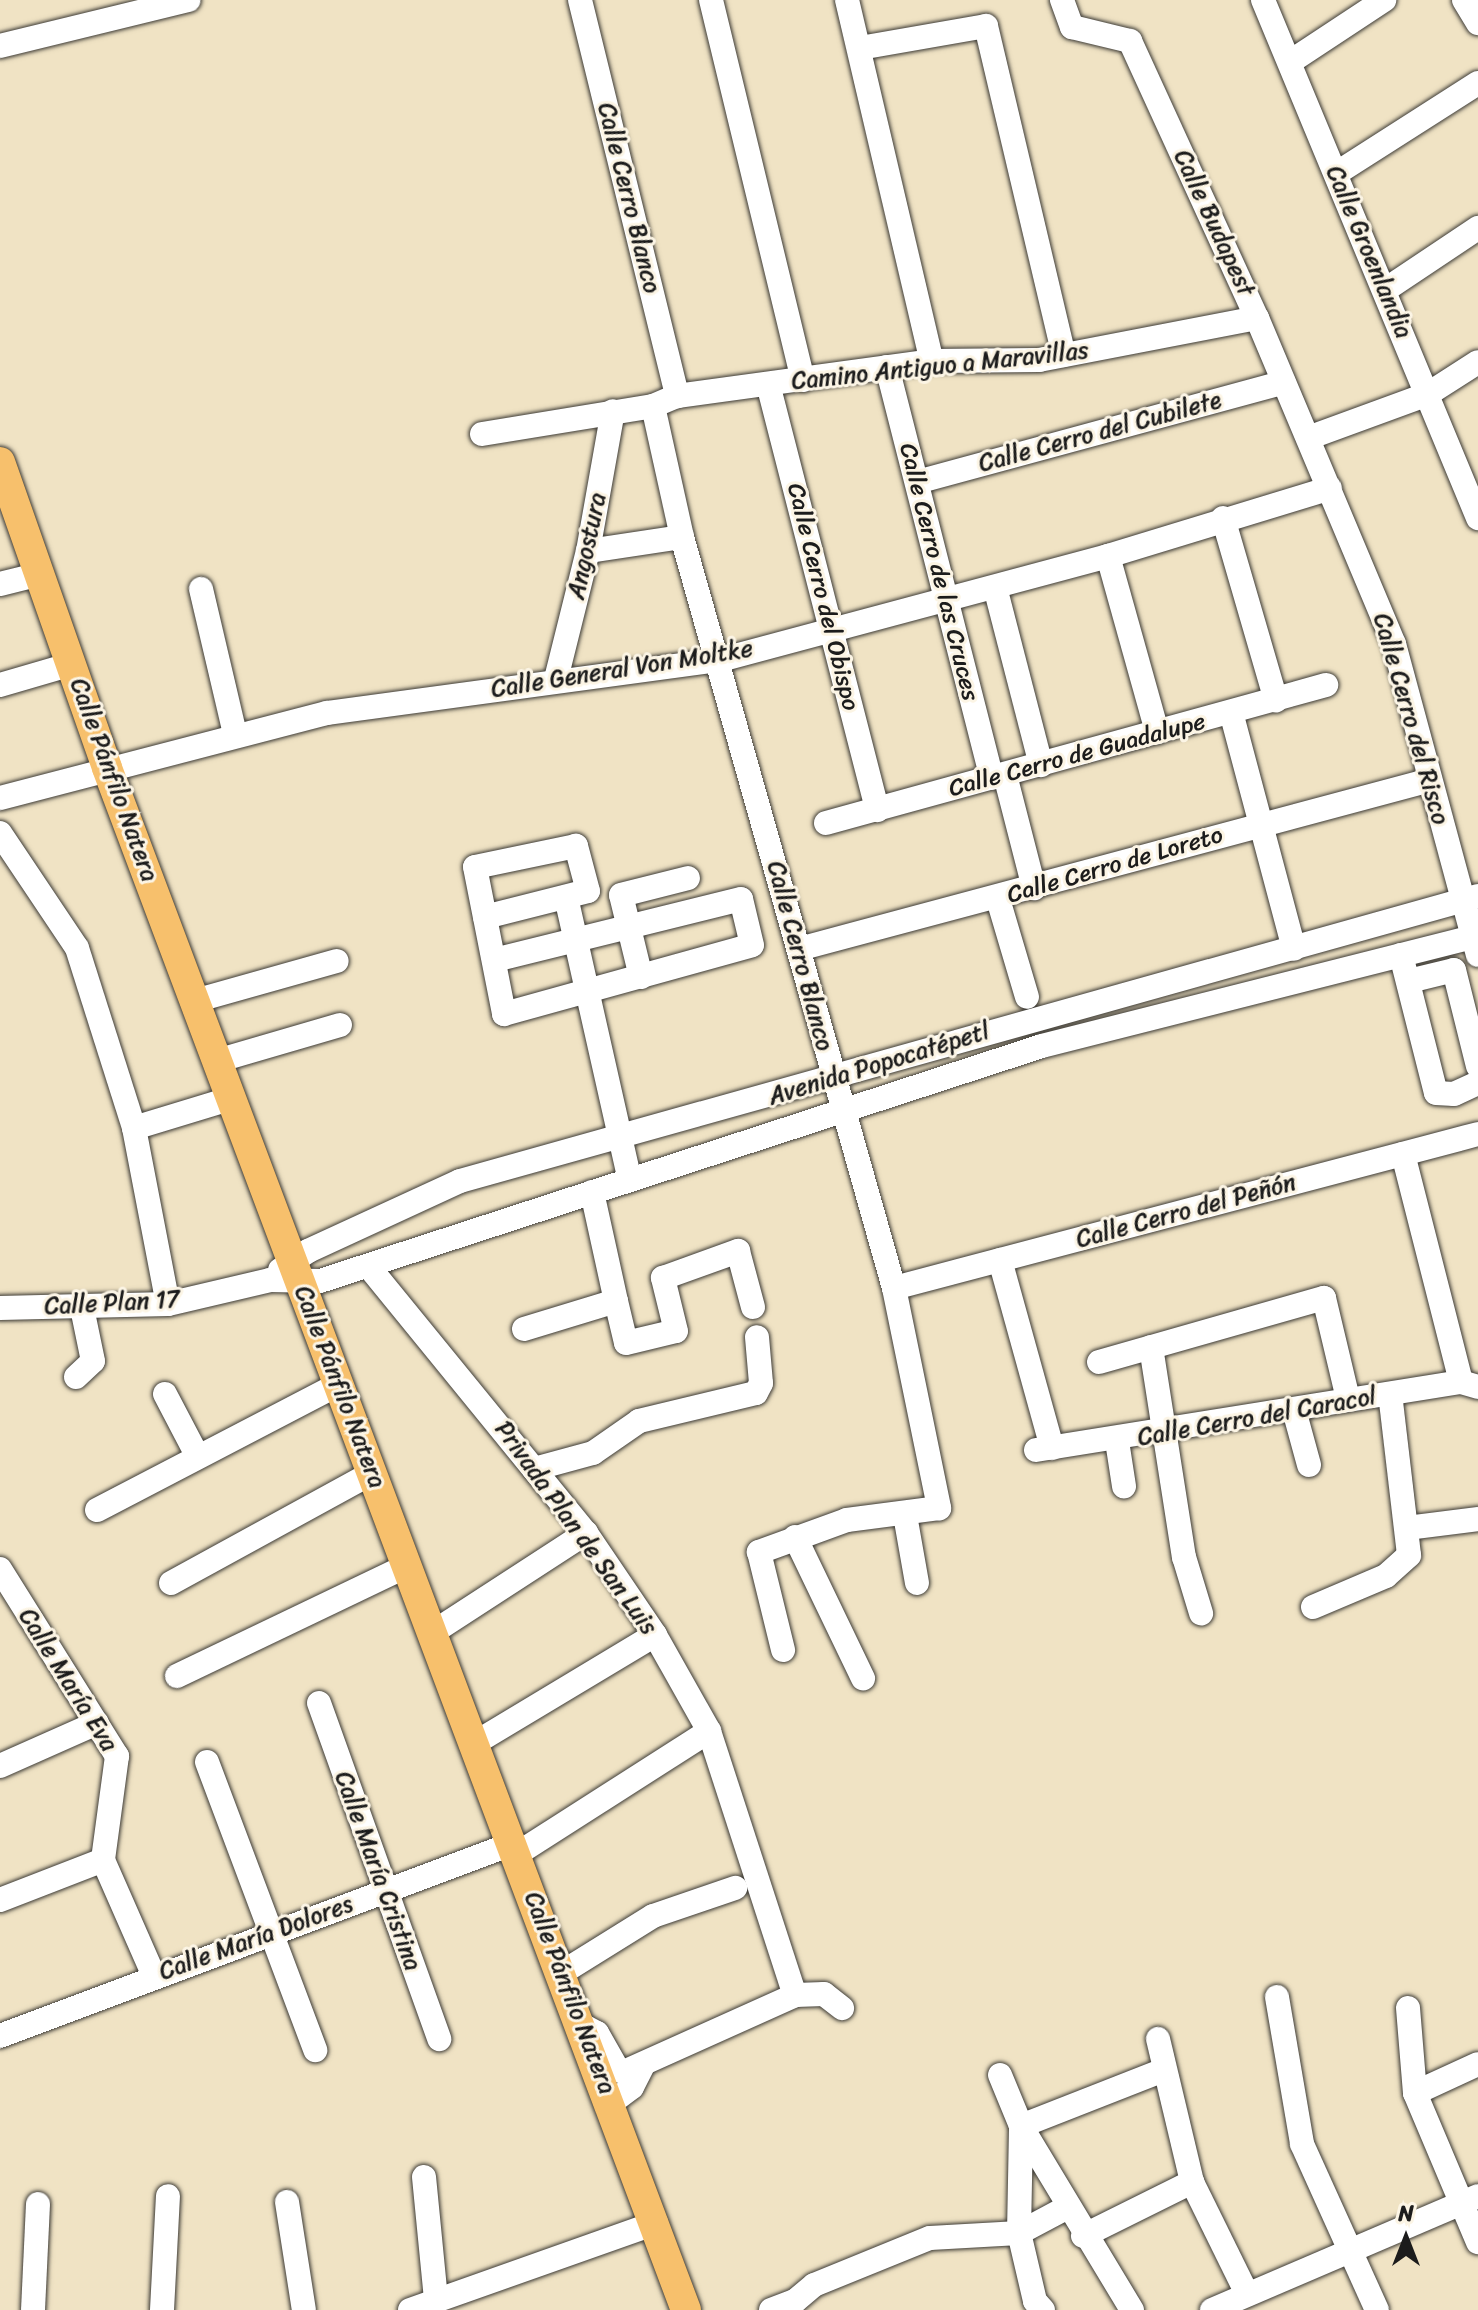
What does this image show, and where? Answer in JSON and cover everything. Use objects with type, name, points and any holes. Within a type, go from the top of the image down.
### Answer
[{"type":"main road","name":"Calle Pánfilo Natera","points":[[0,462],[107,768],[220,1060],[287,1275],[339,1384],[563,1972],[686,2310]]},
{"type":"street","points":[[0,46],[162,3],[188,0]]},
{"type":"street","name":"Calle Cerro Blanco","points":[[580,0],[677,396]]},
{"type":"street","points":[[711,0],[803,380]]},
{"type":"street","points":[[847,0],[932,361]]},
{"type":"street","name":"Calle Budapest","points":[[1062,0],[1072,27],[1130,41],[1257,318],[1330,488]]},
{"type":"street","name":"Calle Groenlandia","points":[[1263,0],[1477,508]]},
{"type":"street","points":[[1290,62],[1384,0]]},
{"type":"street","points":[[1464,0],[1478,23]]},
{"type":"street","points":[[860,48],[986,26],[1064,355]]},
{"type":"street","points":[[1337,173],[1478,83]]},
{"type":"street","points":[[1385,290],[1478,228]]},
{"type":"street","name":"Camino Antiguo a Maravillas","points":[[482,434],[653,406],[677,396],[932,361],[1064,355],[1257,318]]},
{"type":"street","points":[[1308,438],[1428,394],[1478,362]]},
{"type":"street","name":"Calle Cerro de las Cruces","points":[[887,367],[945,598],[1034,888]]},
{"type":"street","name":"Calle Cerro del Cubilete","points":[[917,482],[1284,382]]},
{"type":"street","name":"Calle Cerro del Obispo","points":[[768,384],[877,810]]},
{"type":"street","name":"Calle Cerro Blanco","points":[[653,406],[682,537],[720,660],[832,1079],[894,1288],[939,1508],[905,1515]]},
{"type":"street","name":"Angostura","points":[[556,679],[588,551],[613,411]]},
{"type":"street","name":"Calle General Von Moltke","points":[[0,798],[235,734],[327,713],[556,679],[720,660],[1108,556],[1223,518],[1330,488]]},
{"type":"street","name":"Calle Cerro del Risco","points":[[1330,488],[1394,644],[1430,780],[1471,898],[1476,943]]},
{"type":"street","points":[[1223,518],[1276,700]]},
{"type":"street","points":[[588,551],[682,537]]},
{"type":"street","points":[[1108,556],[1157,732]]},
{"type":"street","points":[[0,584],[40,574]]},
{"type":"street","points":[[995,587],[1041,765]]},
{"type":"street","points":[[201,589],[235,734]]},
{"type":"street","points":[[0,685],[72,664]]},
{"type":"street","name":"Calle Cerro de Guadalupe","points":[[826,823],[1326,685]]},
{"type":"street","points":[[1231,712],[1294,949]]},
{"type":"street","name":"Calle Cerro de Loreto","points":[[799,949],[998,899],[1261,823],[1430,780]]},
{"type":"street","points":[[0,833],[77,948],[134,1128],[168,1304]]},
{"type":"street","points":[[494,960],[577,941],[741,899],[752,945],[589,992],[504,1014],[475,867],[576,846],[577,941],[589,992],[619,1139],[630,1180]]},
{"type":"street","points":[[641,977],[621,895],[688,878]]},
{"type":"street","points":[[485,917],[577,894]]},
{"type":"street","name":"Avenida Popocatépetl","points":[[287,1275],[331,1244],[460,1181],[619,1139],[1471,898]]},
{"type":"street","points":[[998,899],[1027,997]]},
{"type":"street","name":"Avenida Popocatépetl","points":[[287,1275],[341,1273],[369,1267],[1042,1046],[1401,955],[1476,943]]},
{"type":"street","points":[[1401,955],[1436,1093],[1454,1094],[1478,1083]]},
{"type":"street","points":[[198,1000],[337,961]]},
{"type":"street","points":[[1409,981],[1454,970],[1478,1066]]},
{"type":"street","points":[[1170,981],[1178,1013]]},
{"type":"street","points":[[220,1060],[340,1025]]},
{"type":"street","points":[[134,1128],[233,1098]]},
{"type":"street","name":"Calle Cerro del Peñón","points":[[894,1288],[1478,1134]]},
{"type":"street","points":[[1403,1154],[1470,1384]]},
{"type":"street","points":[[592,1192],[626,1343],[676,1331],[663,1278],[738,1251],[753,1307]]},
{"type":"street","points":[[331,1244],[341,1273]]},
{"type":"street","name":"Calle Cerro del Caracol","points":[[1000,1260],[1044,1449],[1117,1441],[1348,1399],[1470,1384]]},
{"type":"street","name":"Privada Plan de San Luis","points":[[369,1267],[586,1533],[655,1635],[709,1731],[795,1995]]},
{"type":"street","name":"Calle Plan 17","points":[[0,1308],[168,1304],[287,1275]]},
{"type":"street","points":[[1099,1362],[1324,1298],[1348,1399]]},
{"type":"street","points":[[524,1329],[616,1301]]},
{"type":"street","points":[[76,1377],[93,1361],[82,1308]]},
{"type":"street","points":[[534,1469],[593,1453],[639,1421],[756,1393],[761,1383],[757,1337]]},
{"type":"street","points":[[1151,1347],[1184,1557],[1201,1613]]},
{"type":"street","points":[[97,1510],[339,1384]]},
{"type":"street","points":[[165,1394],[198,1457]]},
{"type":"street","points":[[1313,1607],[1401,1566],[1409,1555],[1390,1394]]},
{"type":"street","points":[[1294,1410],[1309,1465]]},
{"type":"street","points":[[1117,1441],[1124,1486]]},
{"type":"street","points":[[171,1583],[372,1473]]},
{"type":"street","points":[[783,1650],[759,1552],[847,1520],[905,1515],[917,1583]]},
{"type":"street","points":[[1407,1528],[1478,1519]]},
{"type":"street","points":[[432,1633],[586,1533]]},
{"type":"street","points":[[795,1537],[863,1678]]},
{"type":"street","points":[[177,1676],[407,1566]]},
{"type":"street","name":"Calle María Eva","points":[[0,1569],[117,1756],[103,1860]]},
{"type":"street","points":[[475,1743],[655,1635]]},
{"type":"street","name":"Calle María Cristina","points":[[319,1703],[439,2039]]},
{"type":"street","points":[[0,1766],[97,1723]]},
{"type":"street","name":"Calle María Dolores","points":[[0,2036],[267,1932],[516,1848],[709,1731]]},
{"type":"street","points":[[207,1762],[267,1932],[315,2050]]},
{"type":"street","points":[[0,1900],[103,1860],[154,1976]]},
{"type":"street","points":[[563,1972],[653,1916],[735,1888]]},
{"type":"street","points":[[582,2025],[597,2033],[618,2070],[642,2067],[795,1995],[824,1994],[842,2008]]},
{"type":"street","points":[[1277,1997],[1302,2144],[1377,2310]]},
{"type":"street","points":[[1408,2008],[1415,2093],[1470,2199],[1478,2242]]},
{"type":"street","points":[[1158,2039],[1192,2182],[1247,2294]]},
{"type":"street","points":[[1415,2093],[1478,2064]]},
{"type":"street","points":[[609,2096],[632,2087],[642,2067]]},
{"type":"street","points":[[1021,2126],[1164,2070]]},
{"type":"street","points":[[1000,2075],[1021,2126],[1083,2236],[1132,2310]]},
{"type":"street","points":[[1021,2126],[1019,2233],[1031,2307]]},
{"type":"street","points":[[424,2177],[436,2300]]},
{"type":"street","points":[[1083,2236],[1192,2182]]},
{"type":"street","points":[[162,2310],[168,2196]]},
{"type":"street","points":[[1212,2310],[1470,2199]]},
{"type":"street","points":[[287,2202],[304,2310]]},
{"type":"street","points":[[33,2310],[38,2204]]},
{"type":"street","points":[[771,2310],[795,2301],[814,2285],[930,2238],[1019,2233],[1068,2207]]},
{"type":"street","points":[[410,2310],[656,2223]]}]
